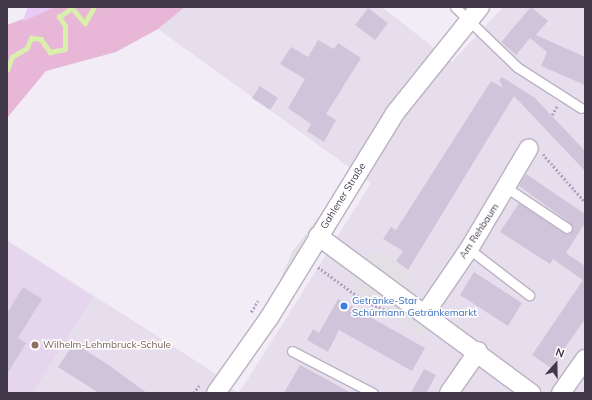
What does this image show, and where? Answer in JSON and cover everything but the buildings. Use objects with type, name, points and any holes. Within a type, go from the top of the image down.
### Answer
[{"type":"street","name":"Gahlener Straße","points":[[216,393],[269,318],[395,113],[480,7]]},
{"type":"street","name":"Am Rehbaum","points":[[426,312],[469,249],[533,148]]},
{"type":"street","points":[[318,236],[426,312],[531,393]]},
{"type":"street","points":[[448,393],[478,351]]},
{"type":"street","points":[[561,393],[585,360]]},
{"type":"lane","points":[[454,7],[535,81],[581,108]]},
{"type":"lane","points":[[507,188],[567,228]]},
{"type":"lane","points":[[469,249],[529,295]]},
{"type":"lane","points":[[292,352],[373,393]]},
{"type":"path","points":[[533,148],[585,202]]},
{"type":"path","points":[[312,273],[317,266],[364,301],[399,316]]},
{"type":"shaded area","points":[[55,7],[185,7],[158,29],[116,52],[46,71],[7,118],[7,25]]},
{"type":"shaded area","points":[[185,7],[382,7],[452,62],[503,7],[585,7],[585,393],[239,393],[371,183],[158,29]]},
{"type":"shaded area","points":[[332,199],[275,292],[292,252]]},
{"type":"shaded area","points":[[7,240],[210,370],[237,393],[7,393]]},
{"type":"shaded area","name":"Wilhelm-Lehmbruck-Schule","points":[[7,241],[93,297],[32,393],[7,393]]},
{"type":"shaded area","points":[[382,252],[414,277],[413,295],[362,258]]},
{"type":"shaded area","points":[[354,270],[434,328],[419,336],[353,288]]},
{"type":"sand","points":[[28,7],[55,7],[22,22]]},
{"type":"waterway","points":[[7,70],[12,57],[27,48],[31,38],[41,39],[50,52],[65,49],[65,26],[59,17],[72,8],[85,23],[94,7]]},
{"type":"place","name":"Getränke-Star Schürmann Getränkemarkt","points":[[344,306]]},
{"type":"place","name":"Wilhelm-Lehmbruck-Schule","points":[[35,345]]}]
